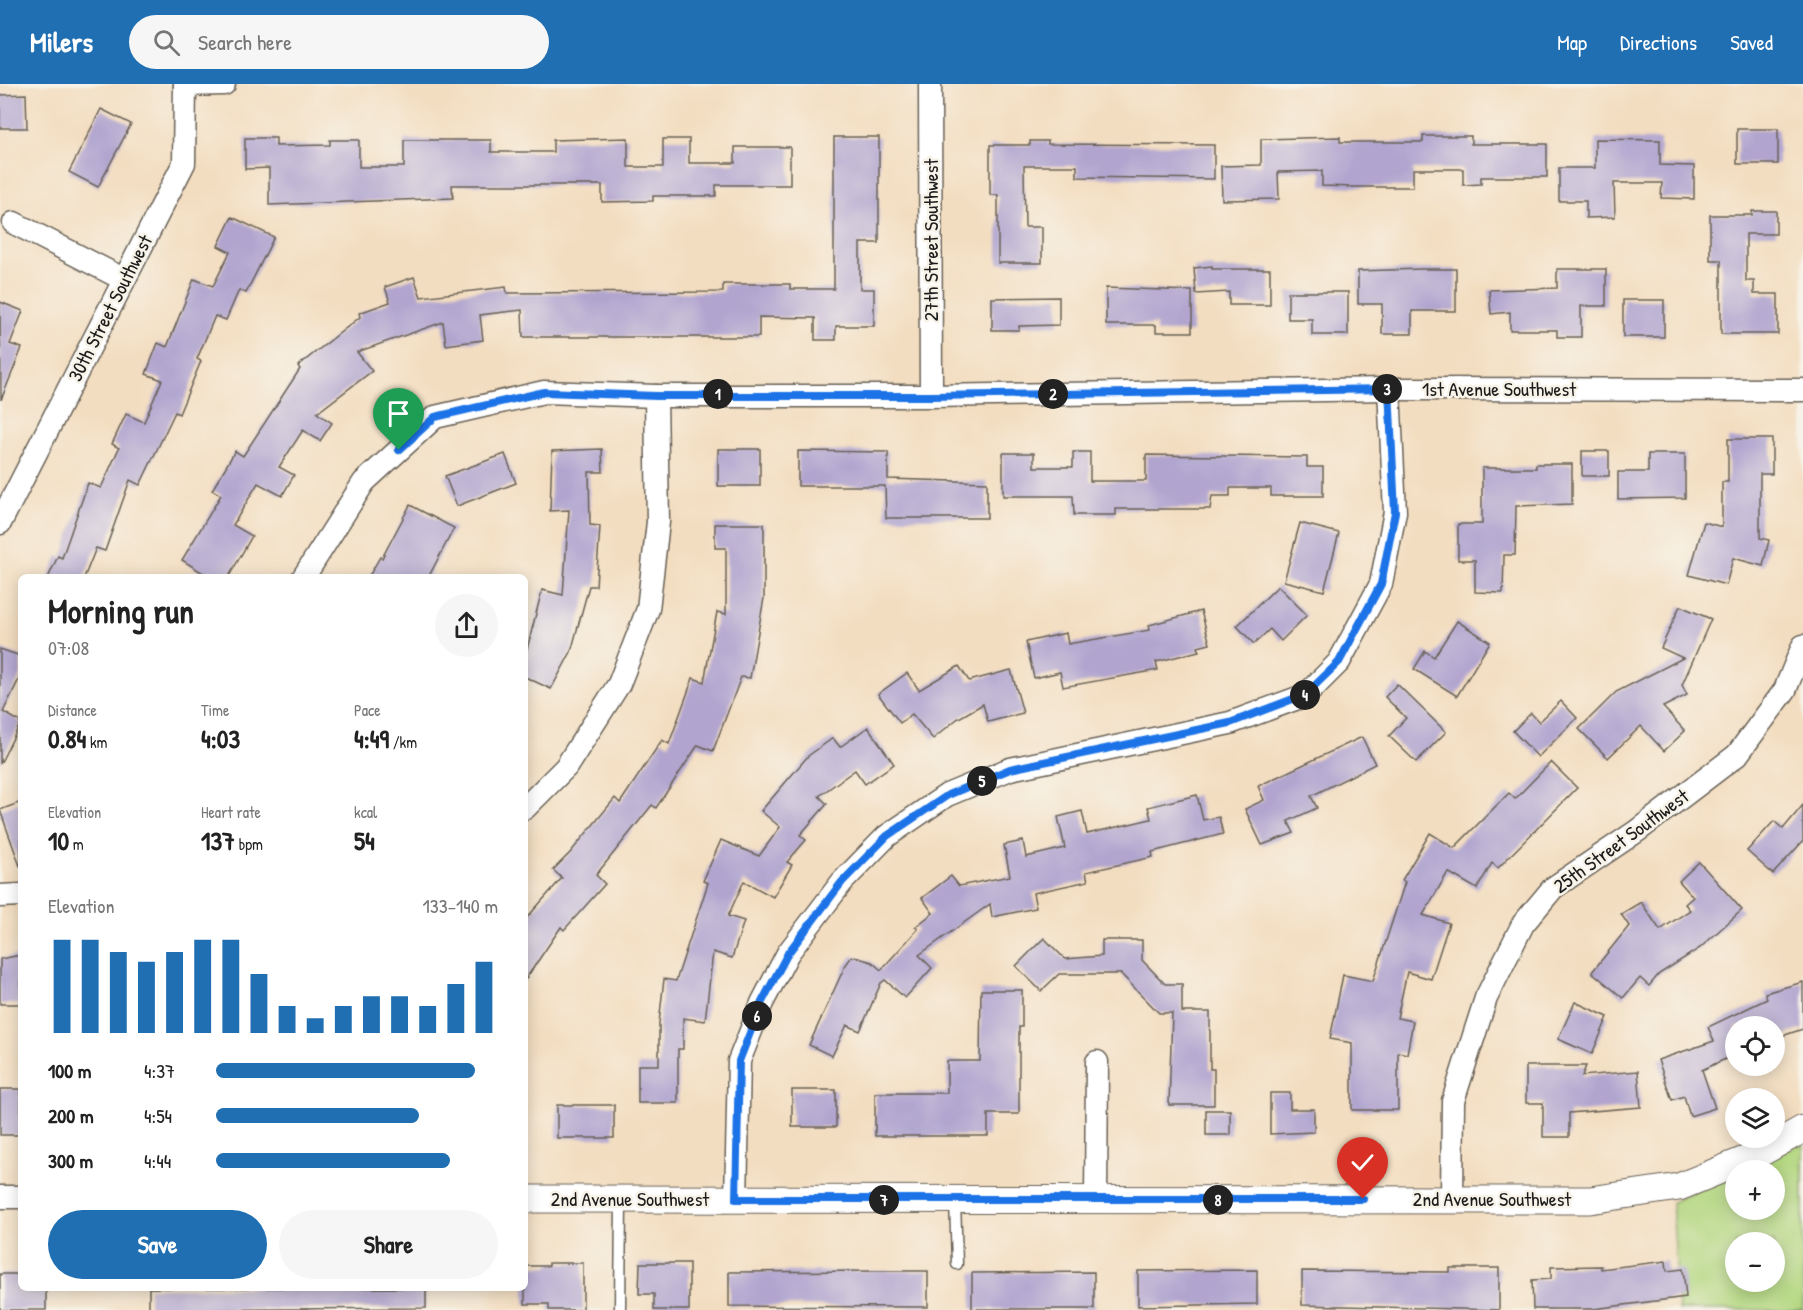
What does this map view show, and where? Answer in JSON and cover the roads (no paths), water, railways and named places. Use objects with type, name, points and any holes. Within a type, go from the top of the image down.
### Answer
[{"type":"street","points":[[185,84],[224,84]]},
{"type":"street","name":"30th Street Southwest","points":[[0,523],[184,163],[185,84]]},
{"type":"street","name":"27th Street Southwest","points":[[930,84],[931,396]]},
{"type":"street","points":[[14,223],[123,279]]},
{"type":"street","points":[[736,1199],[739,1061],[762,1002],[795,944],[842,882],[887,836],[948,795],[1010,769],[1230,723],[1295,699],[1306,694],[1339,662],[1381,584],[1395,512],[1389,389]]},
{"type":"street","name":"1st Avenue Southwest","points":[[306,574],[364,482],[435,417],[544,392],[656,396],[931,396],[1389,389],[1803,390]]},
{"type":"street","points":[[528,805],[566,767],[613,693],[648,609],[657,522],[656,396]]},
{"type":"street","name":"25th Street Southwest","points":[[1452,1198],[1453,1101],[1486,998],[1523,924],[1552,888],[1637,831],[1737,755],[1785,690],[1803,646]]},
{"type":"street","points":[[0,896],[18,895]]},
{"type":"street","points":[[1096,1200],[1097,1062]]},
{"type":"street","name":"2nd Avenue Southwest","points":[[528,1199],[1452,1198],[1590,1200],[1679,1187],[1757,1155],[1803,1129]]},
{"type":"street","points":[[0,1197],[18,1197]]},
{"type":"lane","points":[[620,1310],[621,1200]]},
{"type":"lane","points":[[955,1200],[957,1264]]}]
